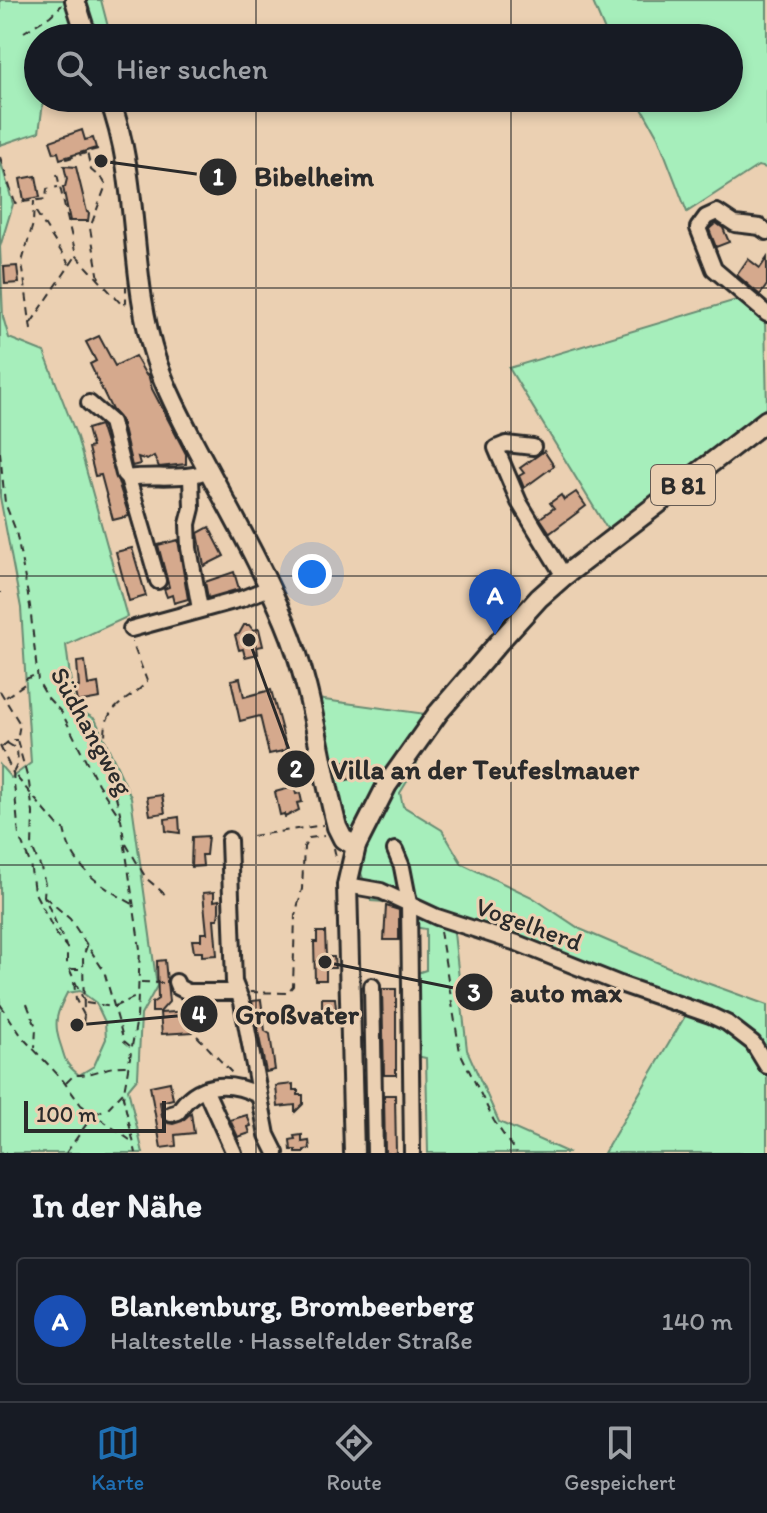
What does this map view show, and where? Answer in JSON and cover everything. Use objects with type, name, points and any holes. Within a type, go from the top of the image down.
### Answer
[{"type":"main road","points":[[69,2],[80,24]]},
{"type":"main road","points":[[114,112],[122,136],[130,185],[139,274],[151,343],[199,473],[269,588],[302,670],[334,828],[343,839],[356,846]]},
{"type":"main road","name":"B 81","points":[[354,1153],[347,885],[356,846],[387,785],[438,713],[526,612],[564,576],[767,420]]},
{"type":"street","points":[[767,232],[760,227],[735,224],[717,212],[706,217],[698,228],[714,269],[767,314]]},
{"type":"street","points":[[89,403],[111,422],[158,581]]},
{"type":"street","points":[[533,447],[506,444],[496,448],[519,502],[564,576]]},
{"type":"street","points":[[128,478],[199,473],[188,524],[200,609]]},
{"type":"street","points":[[131,629],[241,599],[269,588]]},
{"type":"street","points":[[229,840],[234,982],[242,1002],[269,1143],[276,1153]]},
{"type":"street","points":[[395,850],[402,867],[409,903],[412,1153]]},
{"type":"street","name":"Vogelherd","points":[[347,885],[381,891],[437,917],[517,943],[620,984],[710,1015],[727,1023],[753,1043],[767,1066]]},
{"type":"street","points":[[176,982],[178,987],[188,992],[237,992]]},
{"type":"street","points":[[372,986],[375,1153]]},
{"type":"street","points":[[171,1114],[178,1112],[194,1094],[205,1089],[232,1085],[258,1095]]},
{"type":"street","points":[[205,1089],[234,1153]]},
{"type":"path","points":[[37,24],[69,2]]},
{"type":"path","points":[[66,159],[98,149]]},
{"type":"path","points":[[87,152],[91,170],[106,185],[90,228],[99,280]]},
{"type":"path","points":[[0,157],[15,203],[46,199],[47,189],[58,187]]},
{"type":"path","points":[[57,174],[76,255],[123,306],[126,302],[125,277]]},
{"type":"path","points":[[31,330],[22,262],[35,211],[34,201]]},
{"type":"path","points":[[35,211],[69,265]]},
{"type":"path","points":[[31,323],[76,255]]},
{"type":"path","name":"Südhangweg","points":[[0,452],[5,503],[16,531],[30,606],[37,674],[48,698],[62,713],[98,784],[121,819],[140,949],[137,1018],[124,1091],[136,1153]]},
{"type":"path","points":[[121,819],[105,738],[108,716],[140,692],[147,681],[132,643],[131,629]]},
{"type":"path","points":[[5,697],[37,674]]},
{"type":"path","points":[[0,691],[20,724],[17,740],[29,783],[33,813],[32,848],[41,868],[44,896],[67,948],[69,968],[85,1003]]},
{"type":"path","points":[[17,740],[0,746],[13,773],[29,795],[64,829],[68,846],[85,874],[134,905]]},
{"type":"path","points":[[7,743],[17,749],[18,763],[13,773],[19,836],[30,863],[34,891],[56,934],[67,948]]},
{"type":"path","points":[[252,836],[334,828]]},
{"type":"path","points":[[237,992],[291,991],[295,916],[302,889],[305,841],[334,828]]},
{"type":"path","points":[[125,843],[146,878],[167,896]]},
{"type":"path","points":[[44,896],[70,919],[88,943],[104,971],[124,1041],[131,1047]]},
{"type":"path","points":[[437,917],[460,1052],[494,1121],[516,1153]]},
{"type":"path","points":[[77,1025],[75,1021],[72,1025],[76,1030],[82,1029],[84,964],[88,943]]},
{"type":"path","points":[[69,968],[79,969],[84,964]]},
{"type":"path","points":[[75,981],[76,1000],[84,1015]]},
{"type":"path","points":[[140,982],[176,982]]},
{"type":"path","points":[[85,1003],[113,1007],[136,997]]},
{"type":"path","points":[[0,1004],[23,1038],[81,1105],[133,1142]]},
{"type":"path","points":[[27,1004],[36,1027],[35,1049]]},
{"type":"path","points":[[197,1036],[238,1078]]},
{"type":"path","points":[[65,1084],[74,1075],[85,1076],[118,1065],[128,1066]]},
{"type":"path","points":[[66,1153],[93,1114],[108,1108],[124,1091]]},
{"type":"green space","points":[[0,0],[101,0],[107,24],[24,24],[24,112],[42,112],[39,132],[0,145]]},
{"type":"green space","points":[[592,0],[767,0],[767,168],[758,166],[687,212],[658,137],[644,112],[743,112],[743,24],[602,24]]},
{"type":"green space","points":[[0,159],[13,204],[0,247]]},
{"type":"green space","points":[[0,247],[3,317],[9,338],[44,352],[77,437],[127,617],[66,645],[74,707],[95,719],[131,797],[157,986],[141,1015],[138,1077],[128,1089],[143,1153],[0,1153],[0,765],[11,778],[31,763],[21,608],[0,497]],"holes":[[[80,991],[96,1003],[105,1022],[106,1039],[94,1066],[79,1075],[64,1057],[57,1017],[67,993]]]},
{"type":"green space","points":[[736,300],[765,320],[767,407],[609,532],[509,368]]},
{"type":"green space","points":[[317,699],[426,714],[416,767],[400,793],[403,806],[442,830],[462,864],[532,897],[580,929],[696,979],[767,1005],[767,1153],[604,1153],[694,1001],[453,924],[467,1050],[499,1122],[569,1153],[428,1153],[426,1058],[416,1056],[417,973],[426,970],[426,929],[414,927],[402,903],[371,901],[339,811]]},
{"type":"building","points":[[82,130],[85,140],[93,138],[96,148],[60,159],[50,141]]},
{"type":"building","points":[[64,166],[76,167],[89,213],[88,221],[70,221],[63,187],[67,179]]},
{"type":"building","points":[[36,176],[40,197],[24,200],[20,179]]},
{"type":"building","points":[[716,223],[723,228],[729,242],[716,247],[709,229]]},
{"type":"building","points":[[767,258],[767,285],[760,295],[737,275],[748,259],[760,268]]},
{"type":"building","points":[[17,266],[19,283],[5,284],[4,267]]},
{"type":"building","points":[[99,336],[115,366],[135,356],[148,374],[152,389],[186,454],[186,464],[159,467],[154,456],[147,460],[138,457],[140,464],[132,466],[121,420],[112,410],[90,364],[96,361],[86,342]]},
{"type":"building","points":[[100,425],[129,516],[113,520],[101,475],[95,476],[88,448],[92,447],[87,429]]},
{"type":"building","points":[[544,451],[554,466],[524,488],[519,476],[524,473],[520,468]]},
{"type":"building","points":[[576,492],[586,506],[550,533],[540,518],[554,508],[550,503],[561,495],[564,500]]},
{"type":"building","points":[[209,527],[224,556],[204,566],[198,533]]},
{"type":"building","points":[[178,540],[188,599],[174,603],[172,595],[167,597],[164,589],[169,587],[158,545]]},
{"type":"building","points":[[132,548],[146,596],[129,601],[116,552]]},
{"type":"building","points":[[234,572],[239,589],[208,598],[205,582]]},
{"type":"building","points":[[244,625],[249,625],[253,630],[259,629],[263,646],[257,647],[258,654],[245,657],[243,649],[239,650],[235,635]]},
{"type":"building","points":[[85,661],[88,685],[98,683],[100,698],[77,702],[74,687],[79,687],[77,662]]},
{"type":"building","points":[[240,678],[244,697],[271,690],[287,750],[269,754],[260,716],[240,721],[231,680]]},
{"type":"building","points":[[363,758],[366,776],[346,780],[342,762]]},
{"type":"building","points":[[294,787],[296,794],[300,793],[302,802],[297,803],[299,810],[285,817],[284,814],[280,815],[275,792]]},
{"type":"building","points":[[162,795],[165,813],[150,815],[147,797]]},
{"type":"building","points":[[179,817],[180,833],[166,831],[165,819]]},
{"type":"building","points":[[208,836],[206,855],[202,855],[203,866],[191,867],[192,837]]},
{"type":"building","points":[[214,892],[214,901],[219,900],[218,919],[214,919],[217,955],[202,956],[202,952],[194,952],[192,940],[201,940],[201,933],[207,933],[203,893]]},
{"type":"building","points":[[386,906],[399,910],[399,940],[384,940]]},
{"type":"building","points":[[317,932],[325,932],[326,957],[334,957],[335,968],[326,968],[326,980],[315,980],[314,942],[317,942]]},
{"type":"building","points":[[165,960],[169,1002],[160,1012],[152,1012],[152,1003],[158,999],[157,961]]},
{"type":"building","points":[[382,989],[396,989],[396,1075],[384,1075]]},
{"type":"building","points":[[322,998],[335,998],[337,1019],[322,1019]]},
{"type":"building","points":[[261,1000],[275,1070],[266,1072],[252,1001]]},
{"type":"building","points":[[191,1011],[195,1021],[193,1032],[162,1034],[160,1013]]},
{"type":"building","points":[[170,1082],[173,1099],[160,1102],[162,1117],[173,1124],[191,1113],[194,1133],[175,1135],[176,1146],[161,1148],[150,1086]]},
{"type":"building","points":[[293,1084],[293,1090],[303,1095],[303,1104],[295,1112],[295,1105],[278,1107],[276,1086]]},
{"type":"building","points":[[384,1095],[395,1095],[396,1153],[385,1153]]},
{"type":"building","points":[[247,1115],[250,1133],[238,1137],[230,1120]]},
{"type":"building","points":[[302,1135],[302,1142],[309,1141],[310,1149],[296,1153],[296,1150],[291,1150],[290,1140]]},
{"type":"place","name":"Bibelheim","points":[[101,161]]},
{"type":"place","name":"Blankenburg, Brombeerberg","points":[[495,635]]},
{"type":"place","name":"Villa an der Teufeslmauer","points":[[249,640]]},
{"type":"place","name":"auto max","points":[[325,962]]},
{"type":"place","name":"Großvater","points":[[77,1025]]}]
